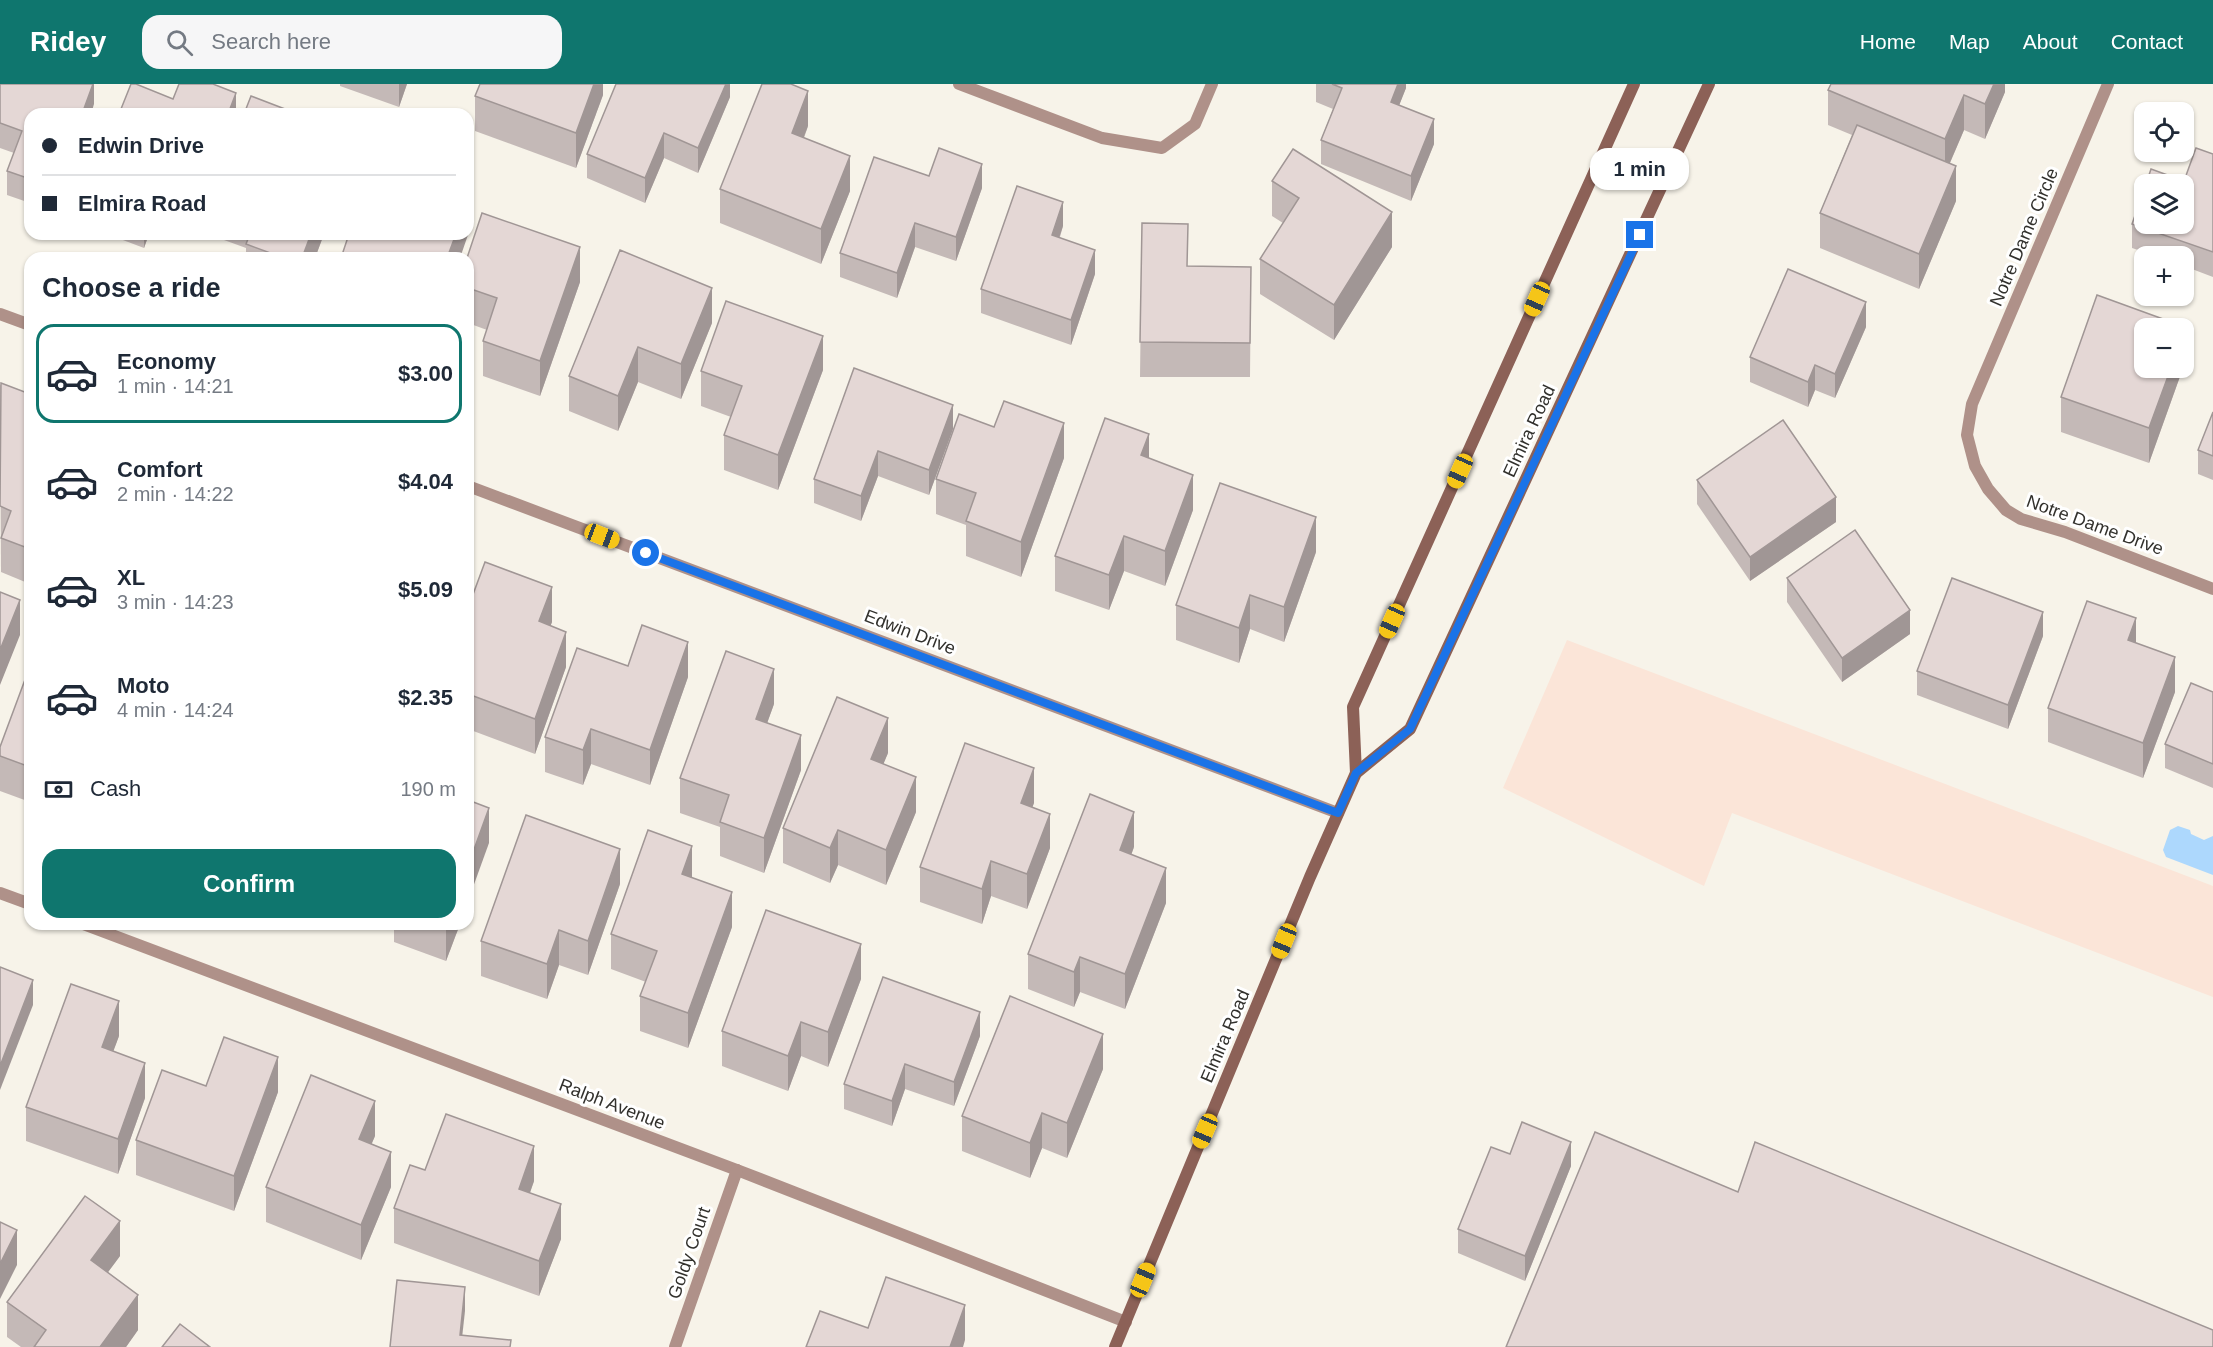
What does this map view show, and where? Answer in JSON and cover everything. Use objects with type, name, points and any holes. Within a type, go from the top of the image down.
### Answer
[{"type":"main road","name":"Elmira Road","points":[[1356,773],[1353,707],[1634,84]]},
{"type":"main road","name":"Elmira Road","points":[[1115,1347],[1356,773],[1410,729],[1709,84]]},
{"type":"street","points":[[959,84],[1102,138],[1162,148],[1195,124],[1212,84]]},
{"type":"street","name":"Notre Dame Circle","points":[[1972,405],[2108,84]]},
{"type":"street","points":[[0,314],[24,323]]},
{"type":"street","name":"Notre Dame Drive","points":[[1972,405],[1967,435],[1975,466],[1988,489],[2006,510],[2021,519],[2096,544],[2213,589]]},
{"type":"street","name":"Edwin Drive","points":[[474,488],[1338,813]]},
{"type":"street","points":[[0,893],[24,902]]},
{"type":"street","name":"Ralph Avenue","points":[[99,930],[737,1170],[1126,1322]]},
{"type":"street","name":"Goldy Court","points":[[675,1347],[737,1170]]},
{"type":"shaded area","points":[[1567,640],[2213,886],[2213,997],[1732,813],[1704,886],[1503,788]]},
{"type":"water","points":[[2178,826],[2190,830],[2191,834],[2204,840],[2213,836],[2213,875],[2166,857],[2163,850],[2170,830]]},
{"type":"building","points":[[0,84],[93,84],[84,108],[24,108],[24,177],[7,171],[22,131],[0,123]]},
{"type":"building","points":[[131,84],[173,99],[179,84],[213,84],[236,93],[230,108],[121,108]]},
{"type":"building","points":[[480,84],[594,84],[576,133],[475,96]]},
{"type":"building","points":[[616,84],[726,84],[698,148],[664,133],[645,178],[587,154]]},
{"type":"building","points":[[762,84],[791,84],[808,91],[792,133],[850,156],[821,229],[720,189]]},
{"type":"building","points":[[1332,84],[1398,84],[1391,102],[1434,119],[1411,176],[1321,140],[1342,88]]},
{"type":"building","points":[[1831,84],[1994,84],[1985,104],[1964,95],[1945,139],[1828,90]]},
{"type":"building","points":[[251,96],[282,108],[246,108]]},
{"type":"building","points":[[1857,125],[1956,166],[1919,254],[1820,213]]},
{"type":"building","points":[[939,148],[982,164],[956,237],[915,223],[897,273],[840,253],[874,157],[929,176]]},
{"type":"building","points":[[2196,148],[2213,154],[2213,252],[2161,234],[2194,234],[2194,174],[2187,174],[2191,162],[2194,162]]},
{"type":"building","points":[[1293,149],[1392,212],[1334,305],[1260,259],[1299,198],[1272,181]]},
{"type":"building","points":[[2151,169],[2165,174],[2149,174]]},
{"type":"building","points":[[1017,186],[1063,202],[1052,235],[1095,250],[1071,320],[981,289]]},
{"type":"building","points":[[482,213],[580,247],[540,361],[483,341],[497,298],[474,290],[474,252],[469,252]]},
{"type":"building","points":[[1142,223],[1188,224],[1187,266],[1251,267],[1250,343],[1140,342]]},
{"type":"building","points":[[248,240],[309,240],[304,252],[268,252],[246,244]]},
{"type":"building","points":[[347,240],[454,240],[449,252],[343,252]]},
{"type":"building","points":[[620,250],[712,288],[681,364],[638,347],[618,396],[569,376]]},
{"type":"building","points":[[1788,269],[1866,302],[1835,374],[1815,365],[1808,382],[1750,357]]},
{"type":"building","points":[[2097,295],[2160,318],[2134,318],[2134,378],[2167,378],[2149,428],[2061,397]]},
{"type":"building","points":[[726,301],[823,336],[778,455],[724,435],[742,386],[701,371]]},
{"type":"building","points":[[854,368],[953,405],[929,470],[878,451],[861,496],[814,479]]},
{"type":"building","points":[[1,383],[24,392],[24,547],[1,538],[11,511],[0,506]]},
{"type":"building","points":[[1004,401],[1064,423],[1021,542],[966,521],[976,493],[936,479],[959,414],[994,427]]},
{"type":"building","points":[[2213,412],[2213,456],[2198,450]]},
{"type":"building","points":[[1105,418],[1149,434],[1141,455],[1193,475],[1165,551],[1124,536],[1109,575],[1055,556]]},
{"type":"building","points":[[1783,420],[1836,497],[1750,557],[1697,480]]},
{"type":"building","points":[[1220,483],[1316,517],[1284,607],[1250,595],[1239,628],[1176,605]]},
{"type":"building","points":[[1855,530],[1910,610],[1842,658],[1787,578]]},
{"type":"building","points":[[485,562],[552,587],[539,621],[566,632],[535,719],[474,696],[474,592]]},
{"type":"building","points":[[1952,578],[2043,612],[2008,705],[1917,671]]},
{"type":"building","points":[[0,592],[20,600],[0,650]]},
{"type":"building","points":[[2087,601],[2136,618],[2128,640],[2175,657],[2143,743],[2048,708]]},
{"type":"building","points":[[642,625],[688,642],[650,750],[591,729],[583,750],[545,737],[577,648],[628,666]]},
{"type":"building","points":[[726,651],[774,669],[756,719],[801,735],[764,838],[720,822],[729,795],[680,778]]},
{"type":"building","points":[[24,682],[24,765],[0,756],[0,747]]},
{"type":"building","points":[[2191,683],[2213,692],[2213,764],[2165,744]]},
{"type":"building","points":[[837,697],[888,718],[871,759],[916,777],[886,850],[838,830],[830,848],[783,828]]},
{"type":"building","points":[[965,743],[1034,768],[1021,803],[1050,814],[1027,874],[991,861],[982,889],[920,867]]},
{"type":"building","points":[[1090,794],[1134,812],[1120,850],[1166,868],[1125,974],[1080,957],[1074,972],[1028,954]]},
{"type":"building","points":[[474,802],[489,808],[474,849]]},
{"type":"building","points":[[526,815],[620,849],[588,941],[559,930],[547,964],[481,941]]},
{"type":"building","points":[[648,830],[692,846],[682,874],[732,892],[688,1013],[640,996],[657,951],[611,934]]},
{"type":"building","points":[[766,910],[861,944],[828,1032],[801,1022],[788,1056],[722,1031]]},
{"type":"building","points":[[0,967],[33,980],[0,1066]]},
{"type":"building","points":[[883,977],[980,1012],[954,1082],[905,1064],[892,1101],[844,1084]]},
{"type":"building","points":[[71,984],[119,1001],[102,1047],[145,1063],[118,1139],[26,1107]]},
{"type":"building","points":[[1010,996],[1103,1034],[1067,1123],[1042,1113],[1030,1143],[962,1116]]},
{"type":"building","points":[[224,1037],[278,1057],[234,1176],[136,1140],[162,1070],[206,1086]]},
{"type":"building","points":[[311,1075],[375,1101],[359,1139],[391,1152],[361,1225],[266,1187]]},
{"type":"building","points":[[446,1114],[534,1146],[519,1189],[561,1204],[539,1261],[394,1208],[410,1165],[425,1170]]},
{"type":"building","points":[[1522,1122],[1571,1142],[1525,1256],[1458,1229],[1491,1147],[1510,1154]]},
{"type":"building","points":[[1595,1132],[1738,1192],[1755,1142],[2213,1330],[2213,1347],[1506,1347]]},
{"type":"building","points":[[85,1196],[120,1221],[91,1260],[138,1295],[100,1347],[34,1347],[46,1330],[7,1302]]},
{"type":"building","points":[[0,1222],[17,1230],[0,1264]]},
{"type":"building","points":[[886,1277],[965,1305],[950,1347],[806,1347],[820,1311],[868,1328]]},
{"type":"building","points":[[397,1280],[465,1287],[460,1335],[511,1340],[510,1347],[390,1347]]},
{"type":"building","points":[[180,1324],[210,1347],[162,1347]]},
{"type":"route","points":[[646,553],[1338,813],[1356,773],[1410,729],[1640,235]]}]
